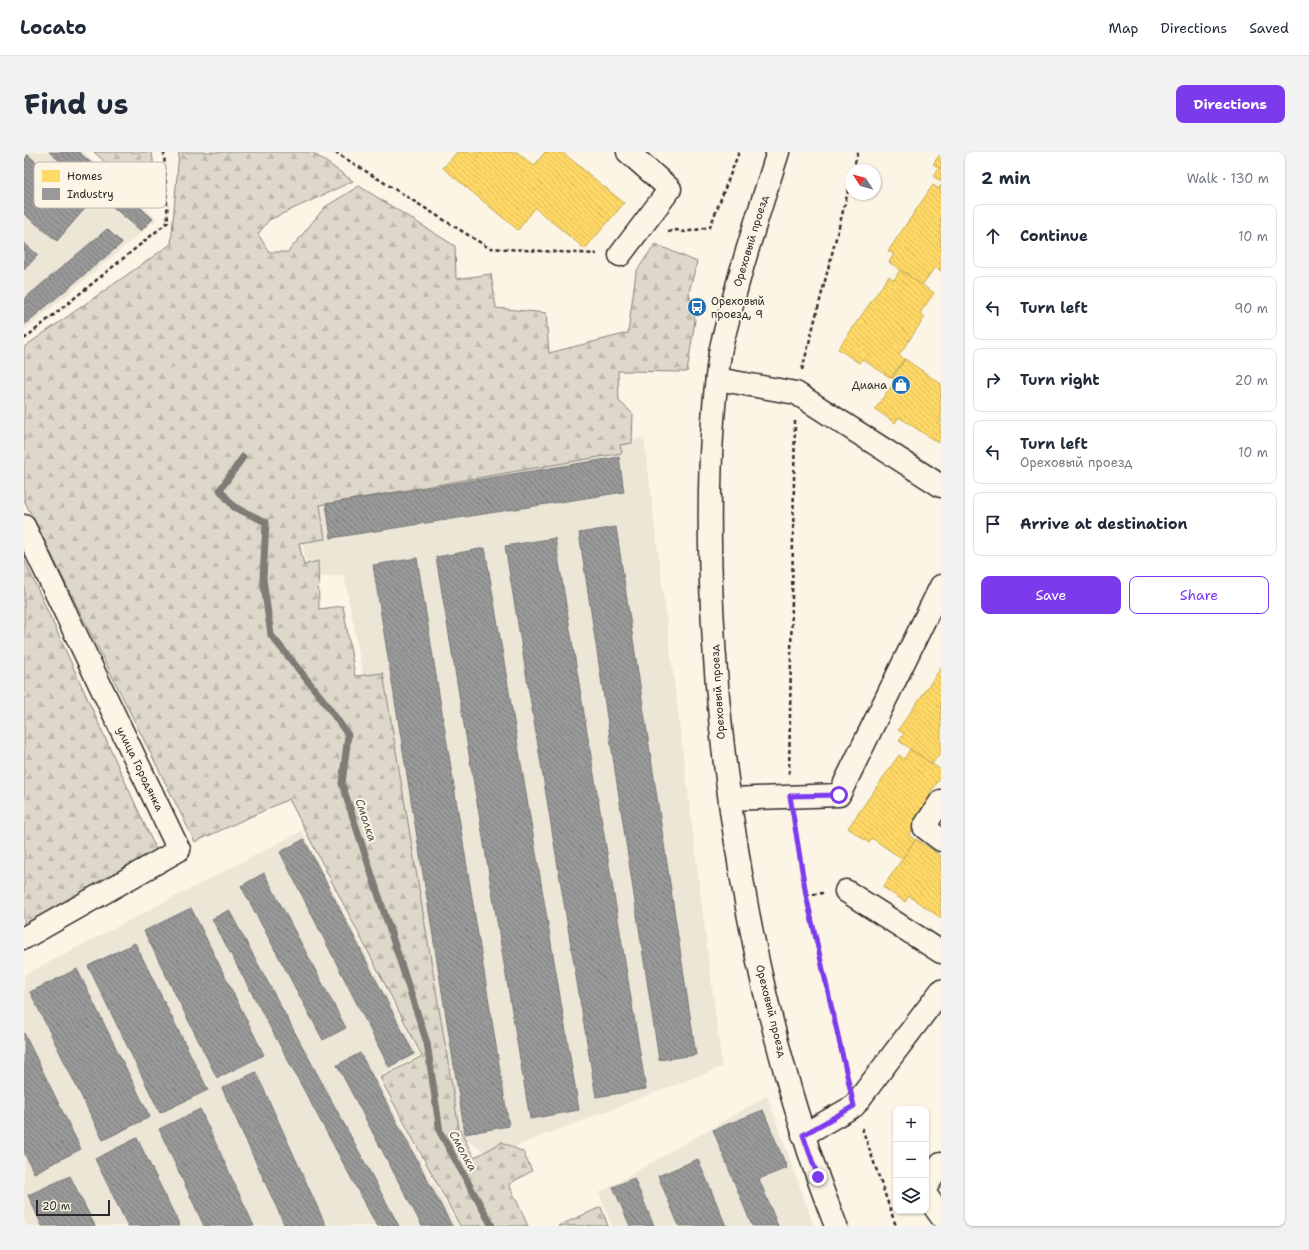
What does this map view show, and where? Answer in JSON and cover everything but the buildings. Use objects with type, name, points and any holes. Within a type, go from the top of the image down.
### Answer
[{"type":"street","points":[[620,255],[670,189],[628,152]]},
{"type":"street","name":"Ореховый проезд","points":[[778,152],[742,264],[721,350],[717,379],[711,436],[710,556],[714,658],[721,738],[730,799],[764,987],[803,1135],[836,1226]]},
{"type":"street","points":[[717,379],[796,393],[941,486]]},
{"type":"street","name":"улица Городянка","points":[[24,526],[179,850],[24,938]]},
{"type":"street","points":[[730,799],[839,795],[941,586]]},
{"type":"street","points":[[941,801],[924,828],[941,840]]},
{"type":"street","points":[[846,891],[941,952]]},
{"type":"street","points":[[803,1135],[854,1106],[941,991]]},
{"type":"street","points":[[929,1182],[941,1164]]},
{"type":"street","points":[[929,1199],[941,1216]]},
{"type":"path","points":[[164,152],[165,162]]},
{"type":"path","points":[[335,152],[489,248],[620,255]]},
{"type":"path","points":[[639,231],[658,234],[676,230],[684,232],[710,228],[738,152]]},
{"type":"path","points":[[855,164],[858,152]]},
{"type":"path","points":[[24,339],[168,222],[166,187]]},
{"type":"path","points":[[846,200],[796,393],[788,768],[790,796],[806,895],[854,1106],[896,1226]]},
{"type":"shaded area","points":[[24,152],[83,152],[94,162],[34,162],[34,208],[145,208],[157,219],[24,331]]},
{"type":"shaded area","points":[[644,438],[722,1067],[490,1156],[450,1129],[344,575],[309,578],[292,486]]},
{"type":"shaded area","points":[[302,831],[419,1055],[376,1077],[457,1226],[24,1226],[24,975]]},
{"type":"shaded area","points":[[767,1096],[814,1226],[612,1226],[599,1193]]},
{"type":"green space","points":[[94,152],[151,152],[153,159],[153,162],[105,162]]},
{"type":"green space","points":[[179,152],[312,152],[353,181],[269,220],[258,234],[269,252],[288,252],[325,207],[359,186],[455,246],[456,279],[491,274],[496,308],[546,313],[549,353],[628,333],[636,272],[655,244],[697,262],[689,292],[695,320],[687,372],[618,371],[619,401],[633,414],[632,443],[620,445],[622,453],[320,505],[325,539],[299,543],[304,565],[318,561],[319,609],[343,606],[355,676],[383,673],[459,1128],[474,1158],[502,1142],[523,1152],[532,1171],[509,1184],[528,1226],[460,1226],[380,1078],[422,1056],[289,799],[195,842],[24,500],[24,347],[171,244]]},
{"type":"green space","points":[[24,559],[158,854],[24,927]]},
{"type":"green space","points":[[601,1207],[608,1226],[558,1226]]},
{"type":"waterway","name":"Смолка","points":[[243,457],[220,490],[234,507],[266,522],[263,579],[271,635],[324,701],[348,735],[342,784],[427,1043],[440,1132],[492,1226]]},
{"type":"place","name":"Ореховый проезд, 9","points":[[697,307]]},
{"type":"place","name":"Диана","points":[[901,385]]},
{"type":"route","points":[[818,1177],[803,1135],[854,1106],[806,895],[790,796],[839,795]]}]
